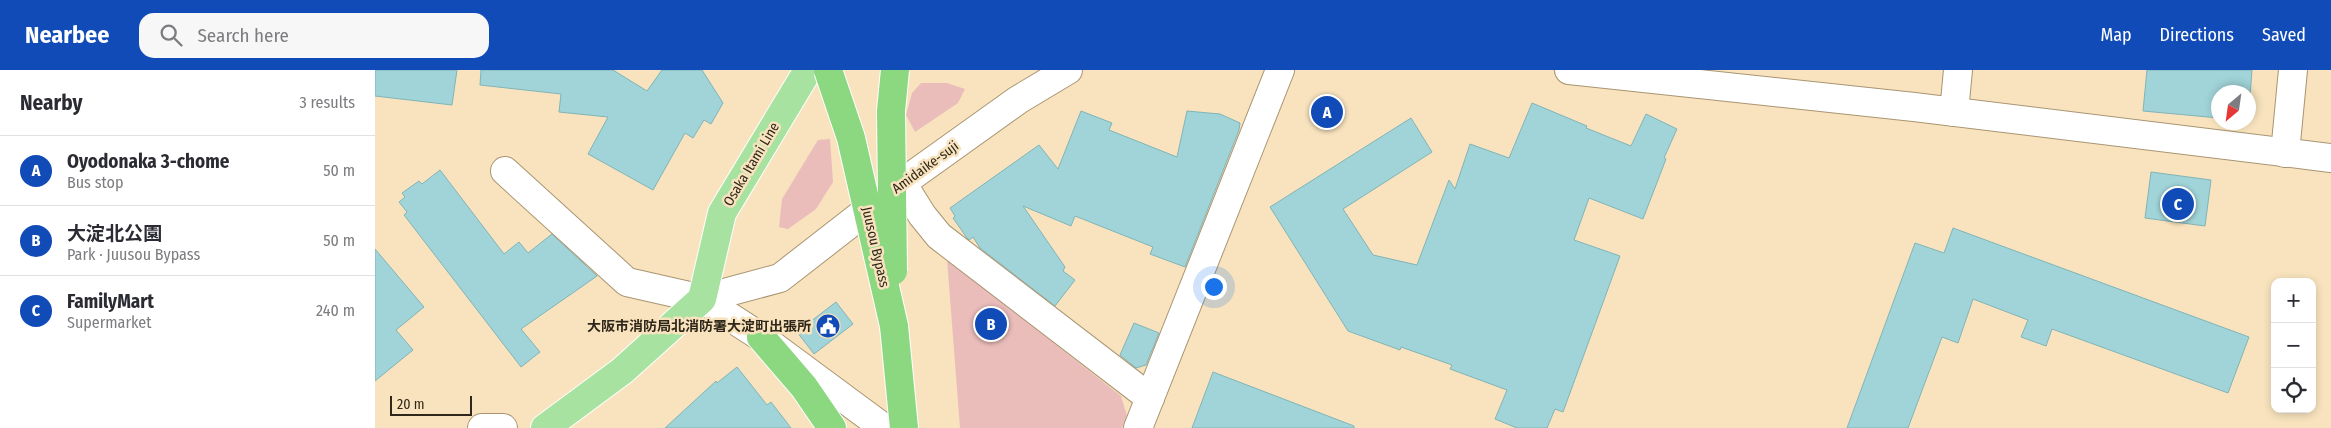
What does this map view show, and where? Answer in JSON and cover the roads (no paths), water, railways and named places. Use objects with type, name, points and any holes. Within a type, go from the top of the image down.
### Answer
[{"type":"highway","name":"Juusou Bypass","points":[[827,70],[851,138],[894,326],[904,428]]},
{"type":"highway","points":[[894,326],[891,111],[895,70]]},
{"type":"highway","points":[[761,337],[805,387],[832,428]]},
{"type":"main road","name":"Osaka Itami Line","points":[[702,299],[722,213],[808,70]]},
{"type":"main road","points":[[545,428],[622,371],[702,299]]},
{"type":"street","name":"Amidaike-suji","points":[[702,299],[780,278],[902,183],[1018,100],[1068,70]]},
{"type":"street","points":[[1138,428],[1281,70]]},
{"type":"street","points":[[1569,70],[1954,112],[2331,158]]},
{"type":"street","points":[[1954,112],[1958,70]]},
{"type":"street","points":[[2285,153],[2293,70]]},
{"type":"street","points":[[505,171],[627,282],[702,299],[761,337],[884,428]]},
{"type":"street","points":[[902,183],[922,215],[939,236],[1150,398]]},
{"type":"street","points":[[482,428],[503,428]]},
{"type":"place","name":"Oyodonaka 3-chome","points":[[1327,112]]},
{"type":"place","name":"FamilyMart","points":[[2178,204]]},
{"type":"place","name":"大淀北公園","points":[[991,324]]},
{"type":"place","name":"大阪市消防局北消防署大淀町出張所","points":[[828,326]]}]
